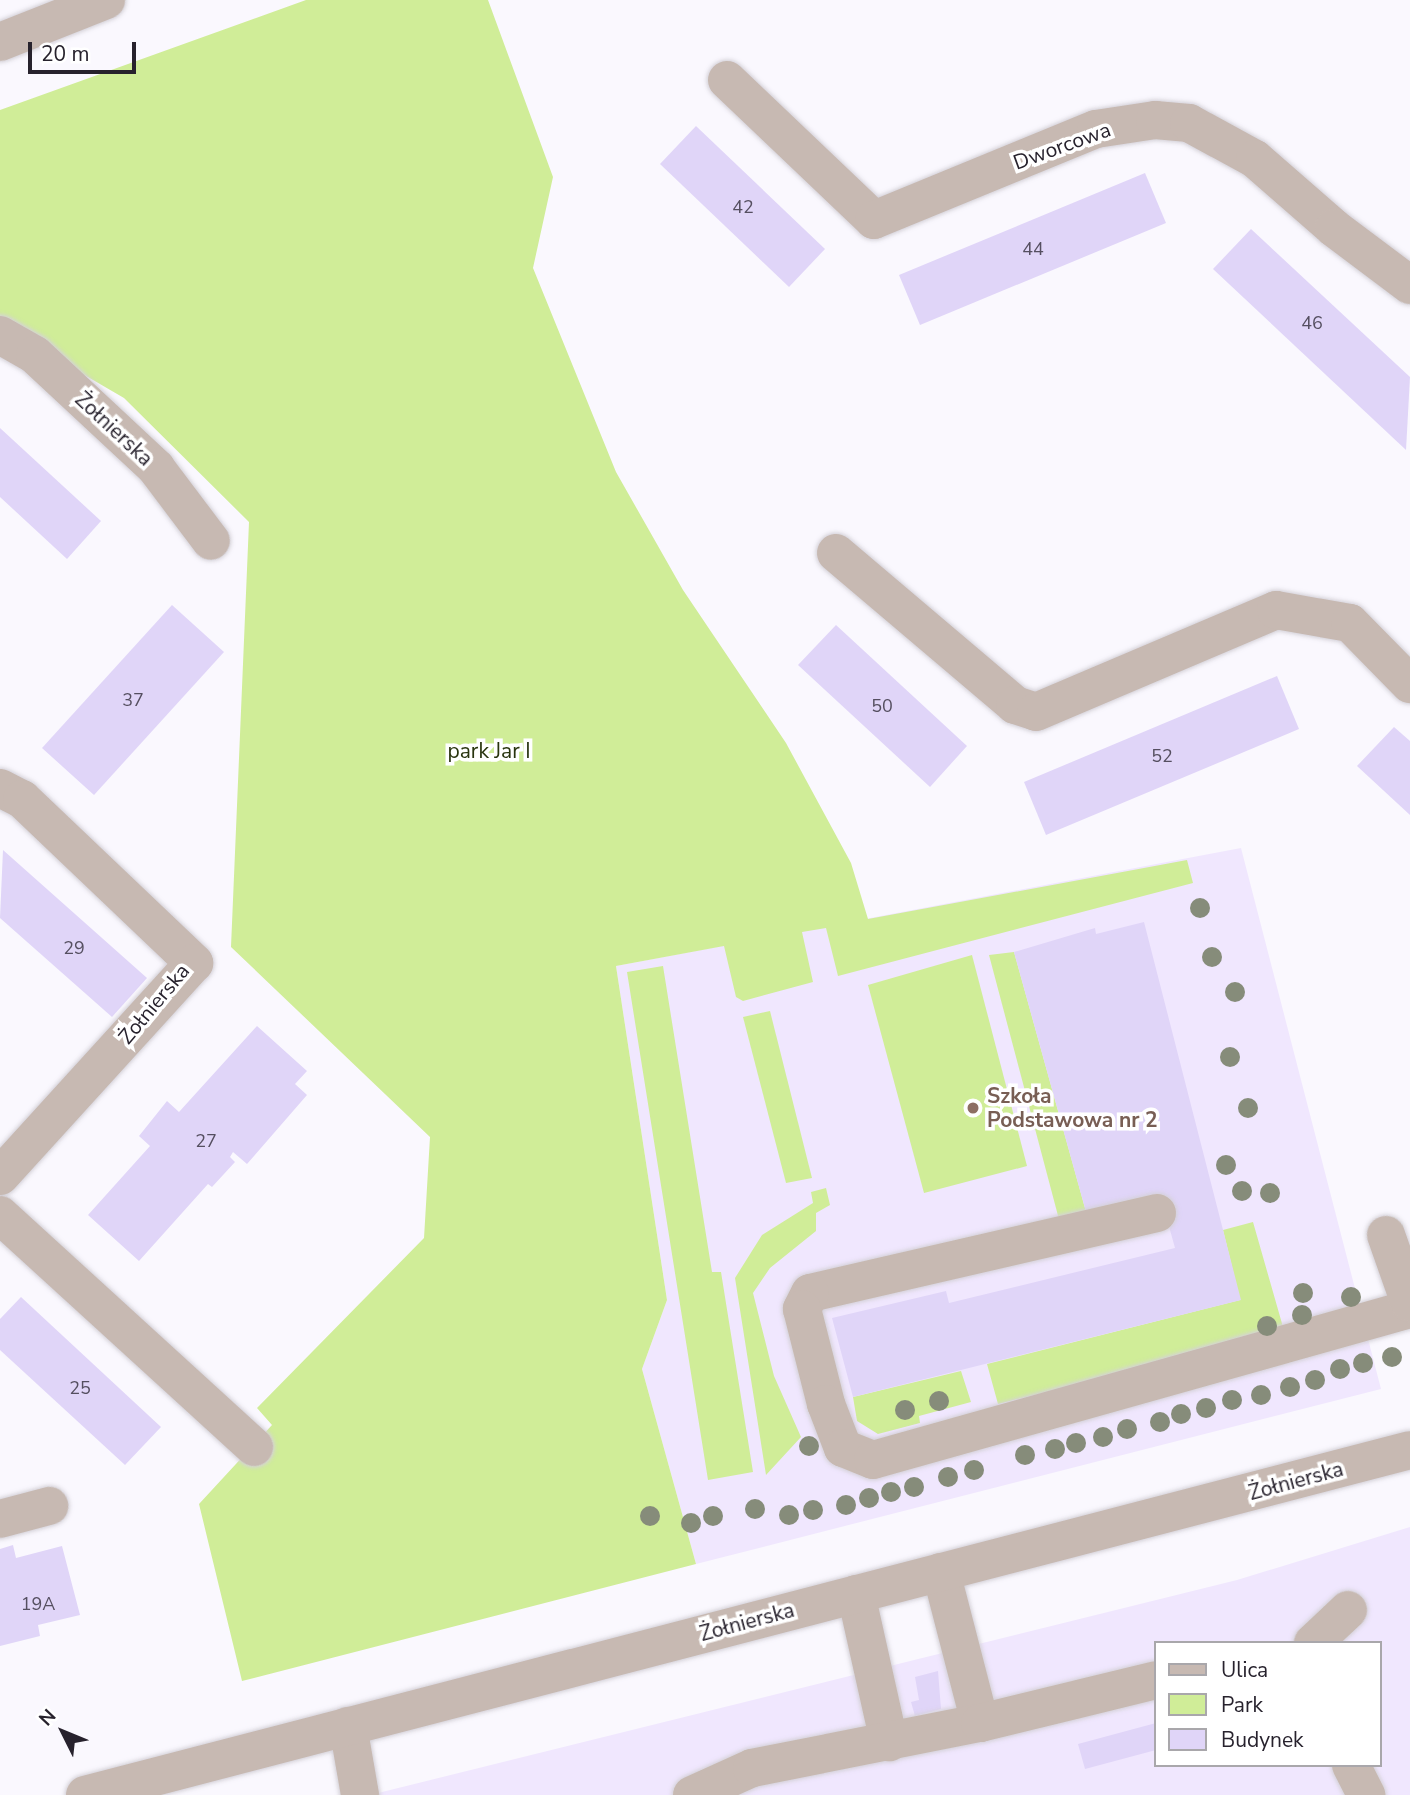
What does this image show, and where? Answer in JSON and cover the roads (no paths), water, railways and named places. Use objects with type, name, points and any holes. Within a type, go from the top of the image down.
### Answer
[{"type":"street","points":[[0,42],[106,0]]},
{"type":"street","name":"Dworcowa","points":[[727,80],[874,220],[1096,129],[1155,120],[1189,123],[1255,159],[1334,228],[1410,285]]},
{"type":"street","name":"Żołnierska","points":[[0,335],[35,355],[156,468],[211,541]]},
{"type":"street","points":[[836,553],[1015,705],[1037,712],[1276,610],[1350,623],[1410,684]]},
{"type":"street","name":"Żołnierska","points":[[0,788],[22,799],[194,963],[0,1176]]},
{"type":"street","points":[[1157,1213],[810,1293],[802,1309],[826,1404],[843,1448],[873,1460],[1410,1309]]},
{"type":"street","points":[[0,1214],[254,1447]]},
{"type":"street","points":[[1386,1235],[1410,1303]]},
{"type":"street","name":"Żołnierska","points":[[85,1795],[1410,1450]]},
{"type":"street","points":[[0,1519],[49,1506]]},
{"type":"street","points":[[941,1572],[980,1723]]},
{"type":"street","points":[[856,1594],[889,1742]]},
{"type":"street","points":[[1315,1641],[1348,1610]]},
{"type":"street","points":[[692,1795],[752,1782],[889,1742],[1154,1680]]},
{"type":"street","points":[[348,1726],[360,1795]]},
{"type":"street","points":[[1351,1767],[1366,1795]]},
{"type":"place","name":"Szkoła Podstawowa nr 2","points":[[973,1108]]},
{"type":"park label","name":"park Jar I","points":[[489,751]]}]
